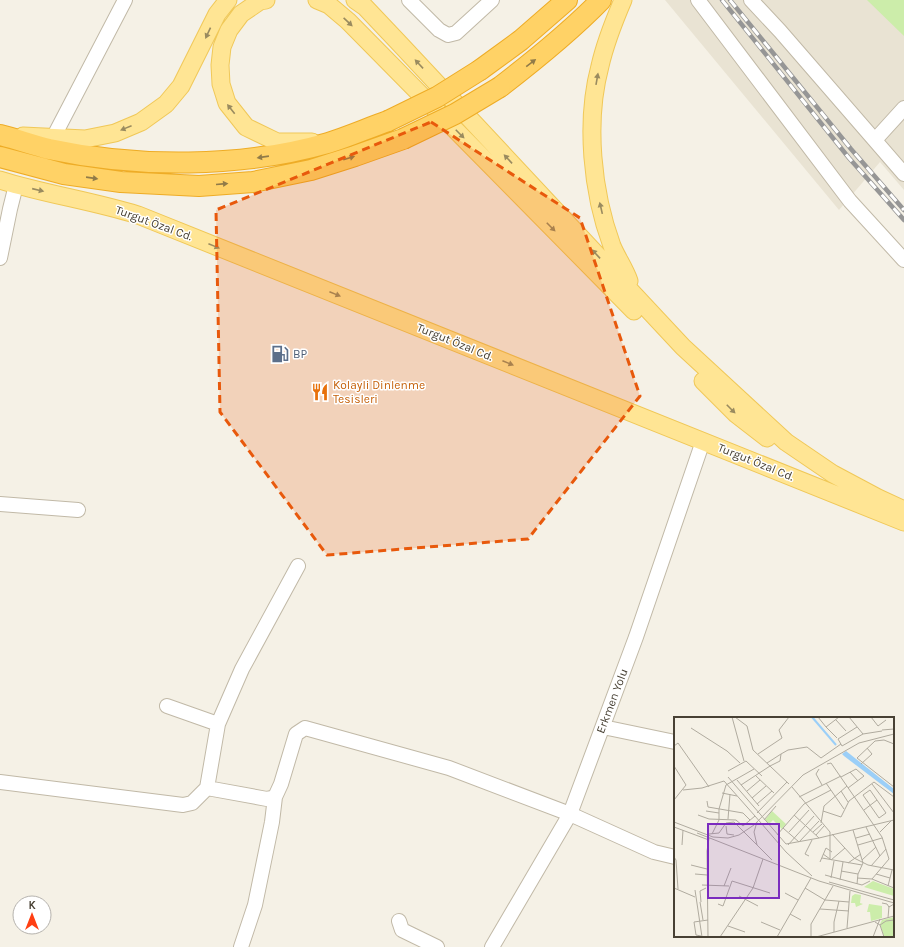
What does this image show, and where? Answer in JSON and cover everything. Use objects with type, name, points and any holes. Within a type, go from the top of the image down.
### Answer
[{"type":"highway","points":[[0,135],[57,150],[103,158],[156,161],[211,161],[263,157],[328,143],[388,121],[437,97],[480,70],[521,40],[567,0]]},
{"type":"highway","points":[[0,157],[64,174],[121,182],[199,186],[253,182],[311,170],[402,139],[455,114],[500,86],[538,57],[585,17],[601,0]]},
{"type":"main road","points":[[0,135],[85,139],[114,133],[141,122],[166,104],[181,86],[217,14],[228,0]]},
{"type":"main road","points":[[266,0],[260,1],[242,14],[229,30],[222,47],[220,65],[221,84],[227,103],[246,127],[277,142],[328,143]]},
{"type":"main road","points":[[317,0],[329,5],[348,21],[736,414],[794,459],[873,502]]},
{"type":"main road","points":[[355,0],[405,49],[683,346],[786,442],[873,502]]},
{"type":"main road","points":[[623,0],[600,66],[593,110],[593,148],[597,189],[601,210],[612,246],[636,296]]},
{"type":"main road","name":"Turgut Özal Cd.","points":[[8,182],[105,205],[138,215],[703,441],[873,502],[904,510]]},
{"type":"main road","name":"Turgut Özal Cd.","points":[[873,502],[904,522]]},
{"type":"street","points":[[53,138],[125,0]]},
{"type":"street","points":[[409,0],[439,30],[448,35],[456,33],[492,0]]},
{"type":"street","points":[[698,0],[850,201],[904,260]]},
{"type":"street","points":[[751,0],[780,31],[904,174]]},
{"type":"street","points":[[875,140],[904,108]]},
{"type":"street","points":[[0,258],[8,182]]},
{"type":"street","name":"Erkmen Yolu","points":[[492,947],[570,814],[636,637],[703,441]]},
{"type":"street","points":[[0,504],[78,510]]},
{"type":"street","points":[[0,782],[182,805],[192,803],[206,788],[218,724],[242,669],[298,566]]},
{"type":"street","points":[[167,706],[218,724]]},
{"type":"street","points":[[602,727],[674,742]]},
{"type":"street","points":[[241,947],[255,905],[272,822],[275,797],[281,784],[296,734],[305,728],[449,768],[570,814],[654,852],[674,857]]},
{"type":"street","points":[[206,788],[267,799],[275,797]]},
{"type":"street","points":[[399,921],[402,930],[437,947]]},
{"type":"highlighted area","points":[[431,122],[580,218],[640,396],[528,539],[327,555],[220,412],[216,210]]},
{"type":"shaded area","points":[[665,0],[904,0],[904,190],[880,162],[839,210]]},
{"type":"green space","points":[[867,0],[904,0],[904,36]]},
{"type":"railway","points":[[722,0],[849,158],[904,220]]},
{"type":"railway","points":[[730,0],[851,149],[904,210]]},
{"type":"place","name":"BP","points":[[280,354]]},
{"type":"place","name":"Kolayli Dinlenme Tesisleri","points":[[320,392]]}]
